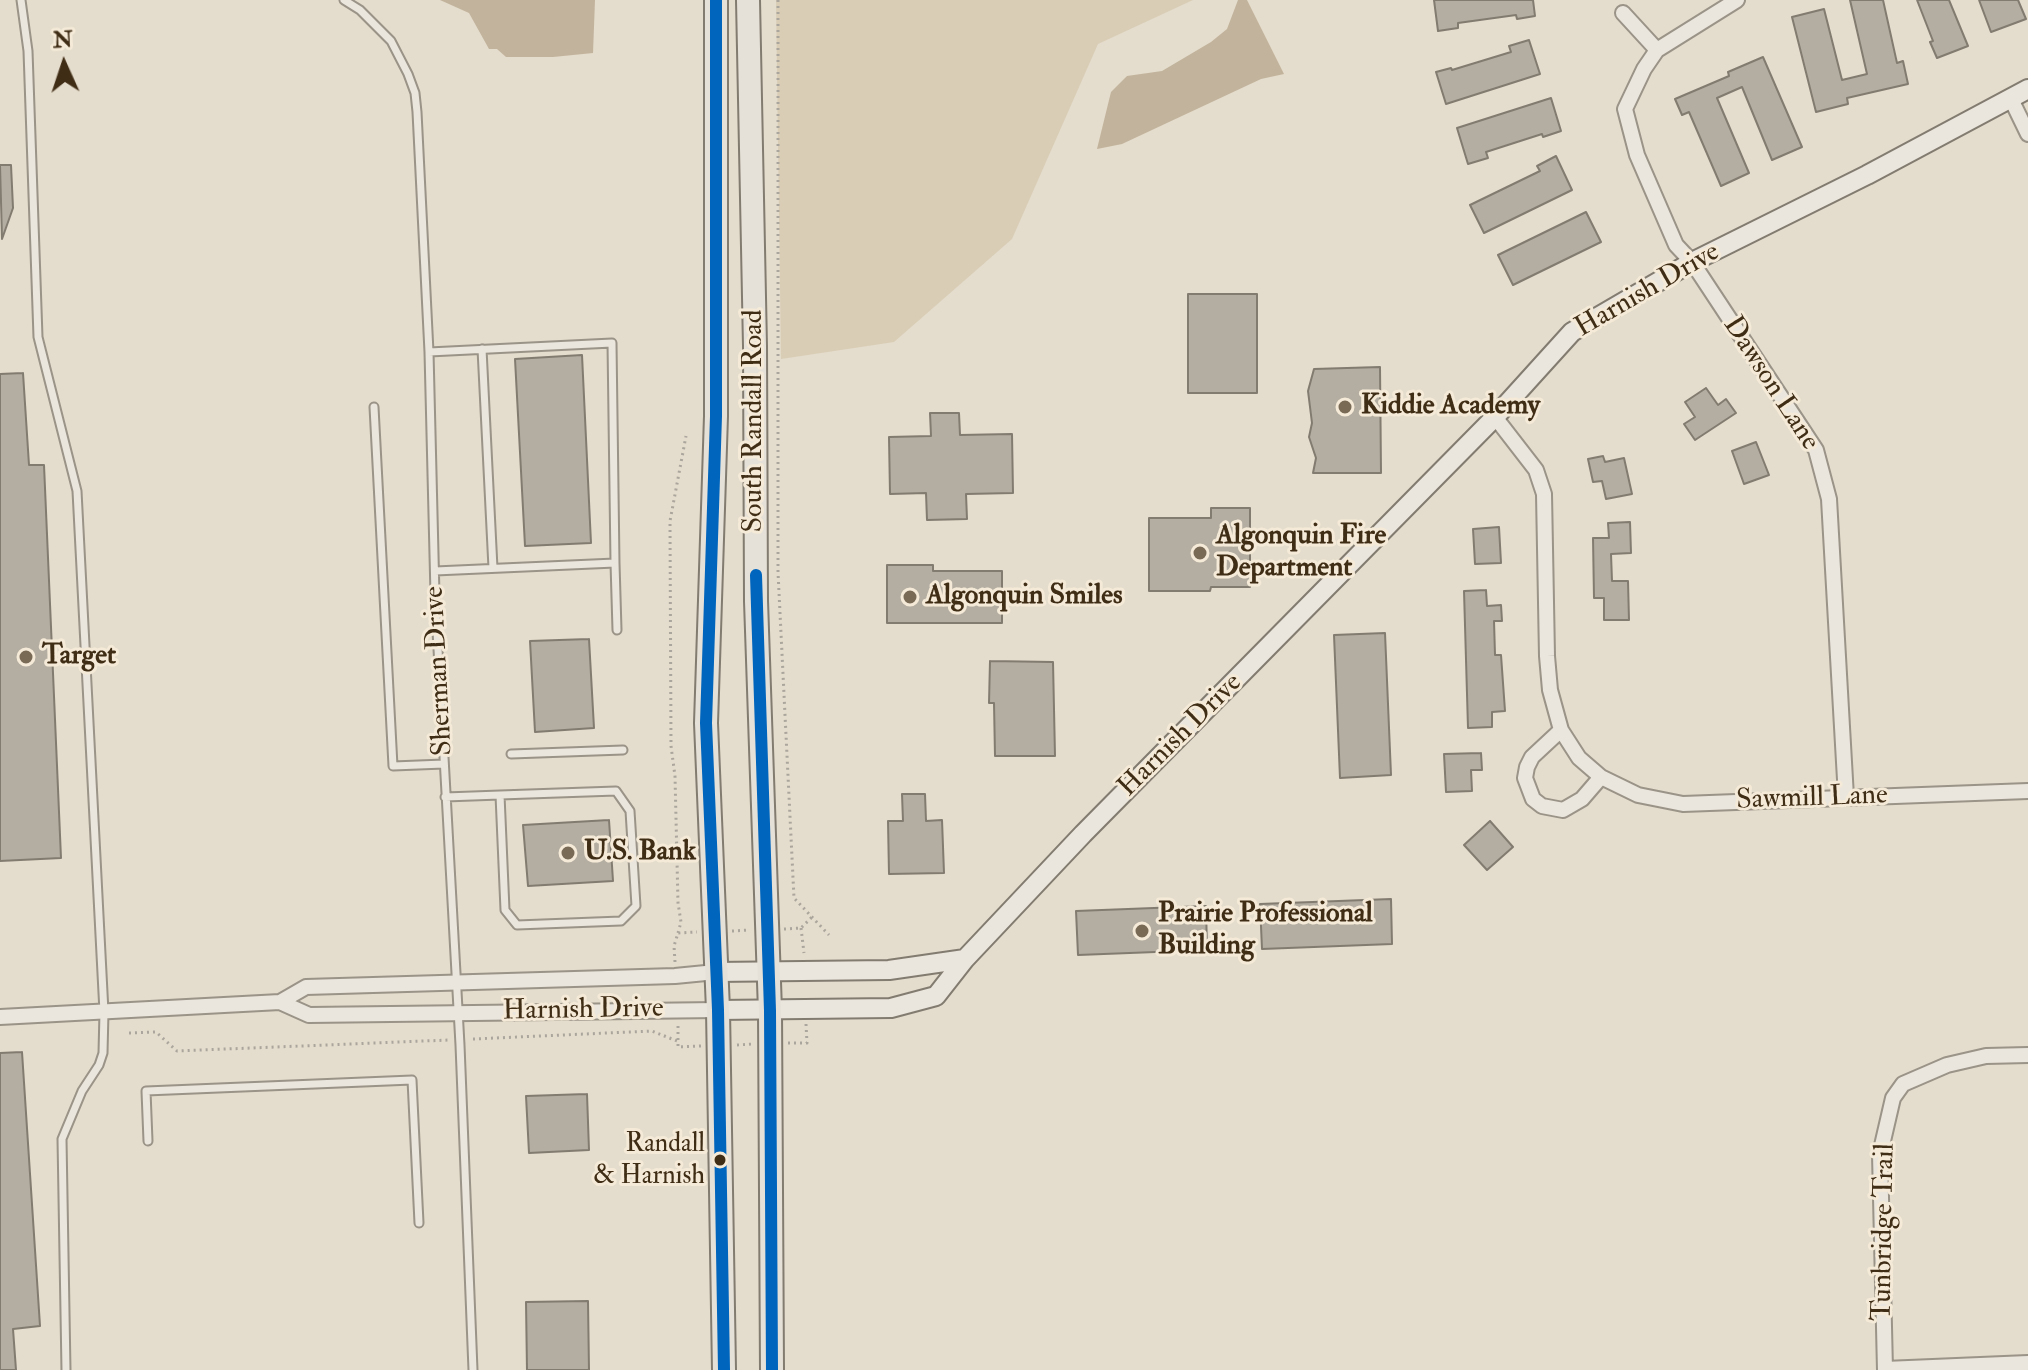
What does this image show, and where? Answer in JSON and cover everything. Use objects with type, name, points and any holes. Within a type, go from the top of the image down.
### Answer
[{"type":"main road","name":"South Randall Road","points":[[716,0],[716,416],[706,723],[718,1010],[724,1370]]},
{"type":"main road","name":"South Randall Road","points":[[748,0],[756,601],[770,1011],[772,1370]]},
{"type":"street","name":"Dawson Lane","points":[[1737,0],[1657,50],[1625,109],[1637,155],[1676,245],[1692,262],[1816,450],[1829,499],[1846,797]]},
{"type":"street","points":[[1623,13],[1657,50]]},
{"type":"street","name":"Harnish Drive","points":[[280,1002],[309,1015],[770,1011],[891,1008],[936,996],[965,959],[1083,834],[1495,417],[1572,332],[1692,262],[1867,175],[2028,89]]},
{"type":"street","points":[[2011,99],[2028,134]]},
{"type":"street","name":"Sawmill Lane","points":[[1495,417],[1536,470],[1544,494],[1550,690],[1561,730],[1579,758],[1601,777],[1638,795],[1683,804],[2028,791]]},
{"type":"street","points":[[1561,730],[1532,757],[1527,767],[1525,778],[1533,799],[1552,810],[1563,810],[1582,799],[1601,777]]},
{"type":"street","name":"Harnish Drive","points":[[0,1017],[280,1002],[306,987],[675,976],[716,972],[889,970],[965,959]]},
{"type":"street","name":"Tunbridge Trail","points":[[1885,1369],[1880,1154],[1893,1098],[1903,1084],[1947,1065],[1986,1056],[2028,1055]]},
{"type":"street","points":[[1885,1369],[2028,1363]]},
{"type":"lane","points":[[21,0],[28,51],[38,337],[77,491],[104,1012],[103,1053],[82,1091],[62,1139],[66,1370]]},
{"type":"lane","name":"Sherman Drive","points":[[344,0],[360,10],[391,41],[415,93],[473,1370]]},
{"type":"lane","points":[[429,352],[612,343],[617,630]]},
{"type":"lane","points":[[482,349],[493,568]]},
{"type":"lane","points":[[374,407],[393,766],[444,764]]},
{"type":"lane","points":[[435,571],[615,563]]},
{"type":"lane","points":[[511,754],[623,750]]},
{"type":"lane","points":[[445,797],[500,795],[616,791],[630,811],[636,906],[621,921],[517,925],[505,910],[500,795]]},
{"type":"lane","points":[[148,1141],[146,1091],[412,1080],[419,1223]]},
{"type":"path","points":[[778,0],[778,572],[794,898],[829,935]]},
{"type":"path","points":[[678,933],[681,922],[671,746],[670,521],[686,436]]},
{"type":"path","points":[[801,928],[812,917]]},
{"type":"path","points":[[129,1033],[156,1032],[177,1051],[652,1031],[677,1041]]},
{"type":"shaded area","points":[[440,0],[595,0],[593,53],[506,57],[497,49],[489,49],[469,13]]},
{"type":"shaded area","points":[[776,0],[1193,0],[1098,44],[1012,239],[894,342],[781,359]]},
{"type":"shaded area","points":[[1238,0],[1247,0],[1284,74],[1261,79],[1122,144],[1097,149],[1111,92],[1127,76],[1162,71],[1211,42],[1227,29]]},
{"type":"building","points":[[1434,0],[1533,0],[1535,16],[1517,19],[1516,15],[1458,23],[1458,28],[1438,31]]},
{"type":"building","points":[[1850,0],[1883,0],[1897,63],[1903,61],[1908,84],[1847,98],[1848,104],[1816,112],[1792,17],[1824,9],[1842,80],[1867,74]]},
{"type":"building","points":[[1917,0],[1949,0],[1968,46],[1937,58]]},
{"type":"building","points":[[1979,0],[2018,0],[2026,19],[1991,32]]},
{"type":"building","points":[[1529,40],[1540,74],[1446,104],[1436,72],[1511,52],[1509,46]]},
{"type":"building","points":[[1763,57],[1802,147],[1772,160],[1742,87],[1717,98],[1749,173],[1721,186],[1689,112],[1682,115],[1675,99],[1729,76],[1728,72]]},
{"type":"building","points":[[1551,98],[1561,131],[1486,152],[1488,158],[1468,164],[1457,128]]},
{"type":"building","points":[[1556,156],[1572,190],[1484,233],[1470,205],[1540,171],[1537,166]]},
{"type":"building","points":[[0,165],[11,165],[13,208],[2,239]]},
{"type":"building","points":[[1586,212],[1601,242],[1513,285],[1498,255]]},
{"type":"building","points":[[1188,294],[1257,294],[1257,393],[1188,393]]},
{"type":"building","points":[[582,355],[591,543],[525,546],[515,359]]},
{"type":"building","name":"Kiddie Academy","points":[[1380,367],[1381,473],[1313,473],[1316,458],[1309,437],[1312,423],[1308,391],[1314,369]]},
{"type":"building","name":"Target","points":[[23,373],[29,465],[44,465],[61,858],[0,861],[0,374]]},
{"type":"building","points":[[1706,388],[1718,405],[1726,399],[1736,413],[1695,440],[1684,424],[1695,417],[1685,402]]},
{"type":"building","points":[[930,413],[959,413],[960,435],[1012,434],[1013,493],[966,494],[967,519],[927,520],[926,493],[890,494],[889,437],[931,436]]},
{"type":"building","points":[[1756,442],[1769,475],[1744,484],[1732,451]]},
{"type":"building","points":[[1603,456],[1605,462],[1624,458],[1632,494],[1606,499],[1602,481],[1593,482],[1588,459]]},
{"type":"building","name":"Algonquin Fire Department","points":[[1211,508],[1250,508],[1250,587],[1211,587],[1210,591],[1149,591],[1149,518],[1211,518]]},
{"type":"building","points":[[1630,522],[1631,553],[1611,554],[1612,581],[1628,581],[1629,620],[1604,620],[1604,598],[1594,598],[1593,538],[1609,538],[1608,523]]},
{"type":"building","points":[[1499,527],[1501,563],[1475,564],[1473,529]]},
{"type":"building","points":[[887,565],[933,565],[933,571],[1002,571],[1002,623],[887,623]]},
{"type":"building","points":[[1486,590],[1487,606],[1501,605],[1502,621],[1494,621],[1495,655],[1501,655],[1505,711],[1492,712],[1492,727],[1468,728],[1464,591]]},
{"type":"building","points":[[1385,633],[1391,775],[1340,778],[1334,635]]},
{"type":"building","points":[[589,639],[594,728],[535,732],[530,641]]},
{"type":"building","points":[[990,661],[1053,662],[1055,756],[995,756],[994,703],[989,703]]},
{"type":"building","points":[[1481,753],[1482,770],[1471,770],[1472,791],[1446,792],[1444,754]]},
{"type":"building","points":[[902,794],[925,794],[926,821],[942,820],[944,873],[889,874],[888,821],[903,821]]},
{"type":"building","name":"U.S. Bank","points":[[609,820],[613,881],[528,886],[523,825]]},
{"type":"building","points":[[1490,821],[1513,847],[1487,870],[1464,845]]},
{"type":"building","points":[[1391,899],[1392,944],[1262,949],[1260,904]]},
{"type":"building","name":"Prairie Professional Building","points":[[1206,906],[1207,950],[1078,955],[1076,911]]},
{"type":"building","points":[[22,1052],[40,1326],[13,1329],[16,1370],[0,1370],[0,1053]]},
{"type":"building","points":[[587,1094],[589,1150],[529,1153],[526,1096]]},
{"type":"building","points":[[588,1301],[589,1370],[527,1370],[526,1302]]},
{"type":"transit line","points":[[716,0],[716,416],[706,723],[718,1010],[724,1370]]},
{"type":"transit line","points":[[756,575],[770,1011],[772,1370]]},
{"type":"place","name":"Kiddie Academy","points":[[1345,407]]},
{"type":"place","name":"Algonquin Fire Department","points":[[1200,553]]},
{"type":"place","name":"Algonquin Smiles","points":[[910,597]]},
{"type":"place","name":"Target","points":[[26,657]]},
{"type":"place","name":"U.S. Bank","points":[[568,853]]},
{"type":"place","name":"Prairie Professional Building","points":[[1142,931]]},
{"type":"place","name":"Randall & Harnish","points":[[720,1160]]}]
